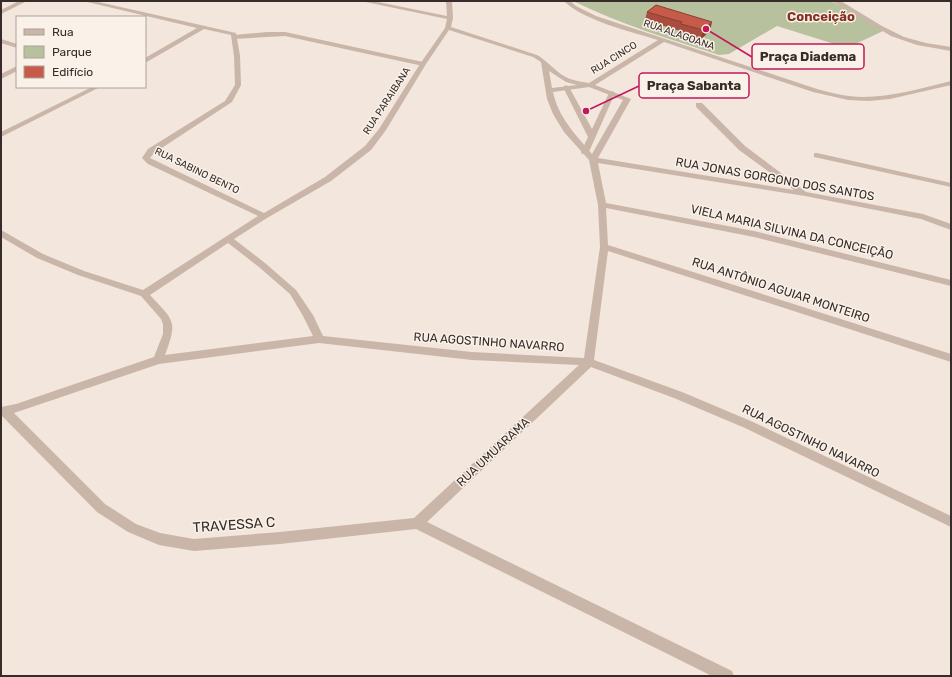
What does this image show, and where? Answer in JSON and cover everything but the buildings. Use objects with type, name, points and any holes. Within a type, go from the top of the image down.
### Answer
[{"type":"street","points":[[1,12],[24,1]]},
{"type":"street","points":[[86,1],[234,35],[285,34],[423,64]]},
{"type":"street","points":[[364,1],[450,18]]},
{"type":"street","name":"RUA PARAIBANA","points":[[144,294],[264,216],[328,179],[368,148],[382,130],[423,64],[448,28],[450,18],[449,1]]},
{"type":"street","name":"RUA ALAGOANA","points":[[567,1],[594,16],[815,91],[844,97],[868,99],[892,96],[951,84]]},
{"type":"street","points":[[835,1],[848,7],[885,31],[900,38],[915,43],[951,48]]},
{"type":"street","points":[[146,60],[204,27]]},
{"type":"street","points":[[448,28],[535,56],[544,61],[561,77],[578,83],[590,85],[625,98],[626,102],[593,160]]},
{"type":"street","name":"RUA SABINO BENTO","points":[[234,35],[237,56],[238,85],[228,102],[152,151],[146,158],[151,162],[264,216]]},
{"type":"street","name":"RUA CINCO","points":[[550,90],[590,85],[663,40]]},
{"type":"street","points":[[1,41],[16,46]]},
{"type":"street","points":[[544,61],[557,114],[567,130],[593,160],[602,205],[604,247],[589,362]]},
{"type":"street","points":[[1,77],[16,69]]},
{"type":"street","points":[[566,87],[592,136]]},
{"type":"street","points":[[1,135],[95,88]]},
{"type":"street","points":[[586,152],[612,93]]},
{"type":"street","points":[[699,105],[742,148],[805,194]]},
{"type":"street","points":[[817,155],[951,185]]},
{"type":"street","name":"RUA JONAS GORGONO DOS SANTOS","points":[[593,160],[805,194],[924,217],[951,227]]},
{"type":"street","name":"VIELA MARIA SILVINA DA CONCEIÇÃO","points":[[602,205],[754,234],[951,283]]},
{"type":"street","points":[[1,233],[40,256],[81,273],[144,294],[164,316],[168,324],[168,334],[158,360]]},
{"type":"street","points":[[228,239],[262,265],[293,292],[308,315],[319,339]]},
{"type":"street","name":"RUA ANTÔNIO AGUIAR MONTEIRO","points":[[604,247],[951,358]]},
{"type":"street","name":"RUA AGOSTINHO NAVARRO","points":[[3,411],[158,360],[319,339],[472,356],[589,362],[678,395],[749,425],[951,522]]},
{"type":"street","name":"RUA UMUARAMA","points":[[417,523],[589,362]]},
{"type":"street","name":"TRAVESSA C","points":[[3,411],[101,508],[132,528],[159,539],[194,545],[280,538],[417,523]]},
{"type":"street","points":[[417,523],[727,676]]},
{"type":"green space","points":[[573,1],[830,1],[857,13],[883,31],[847,48],[777,26],[729,54],[719,55],[627,24]]},
{"type":"place","name":"Praça Diadema","points":[[706,29]]},
{"type":"place","name":"Praça Sabanta","points":[[586,111]]},
{"type":"district","name":"Conceição","points":[[821,16]]}]
